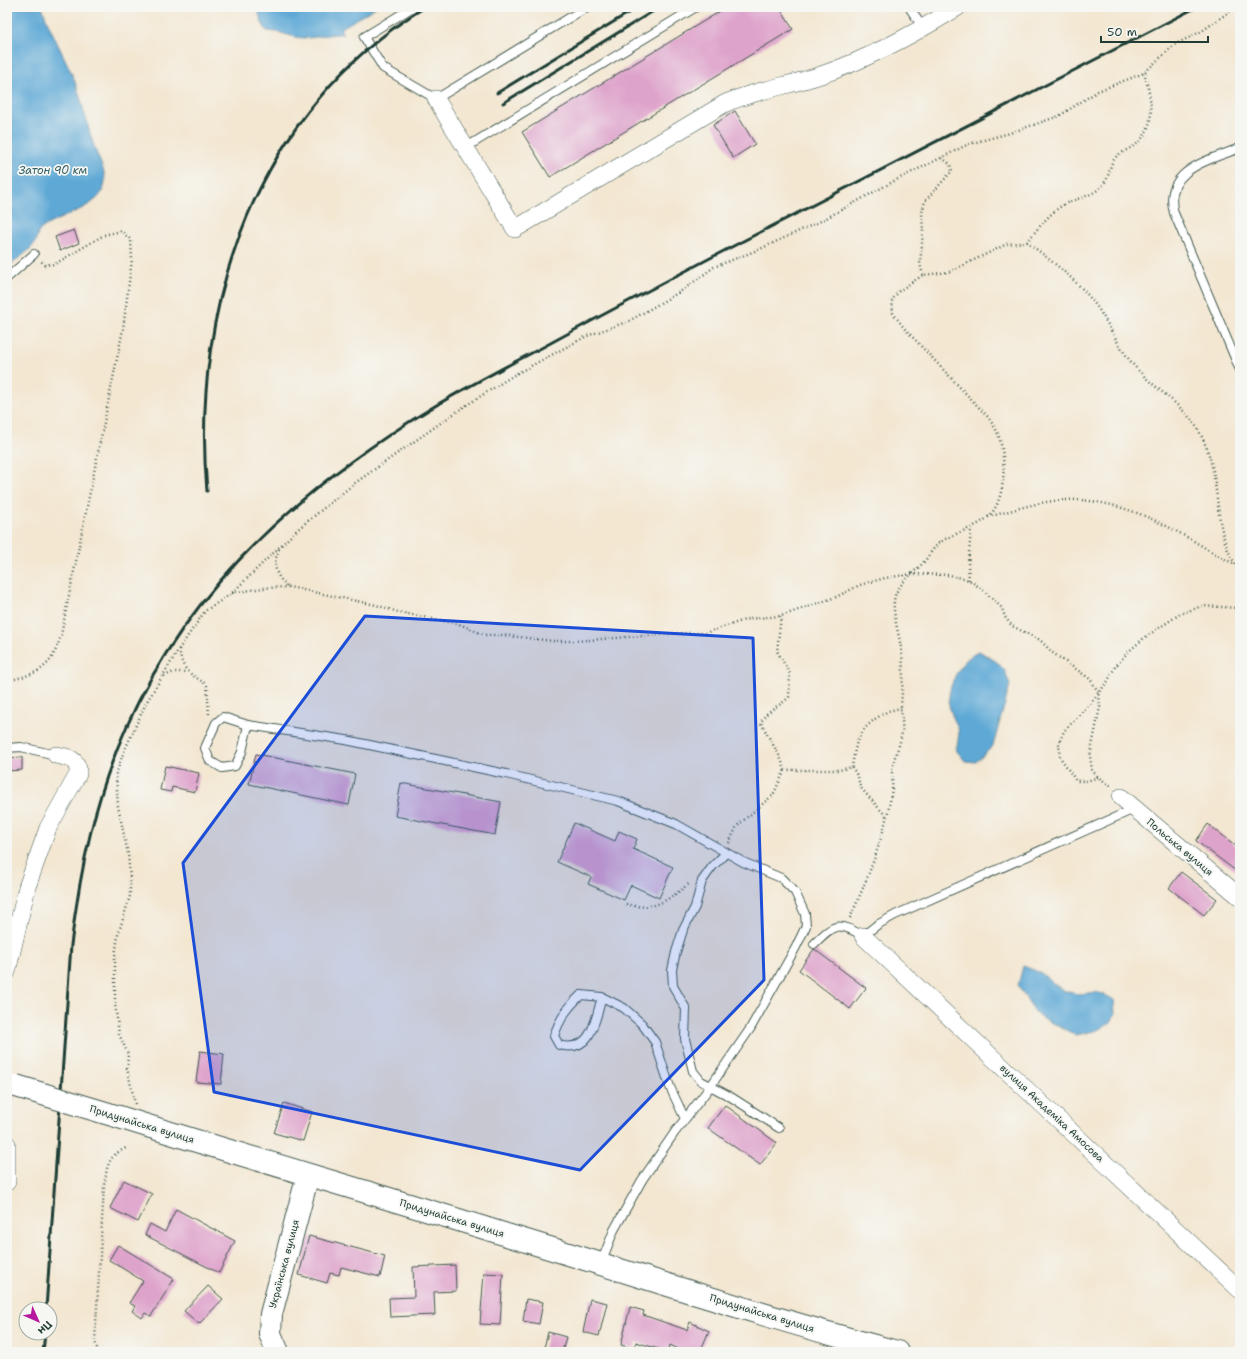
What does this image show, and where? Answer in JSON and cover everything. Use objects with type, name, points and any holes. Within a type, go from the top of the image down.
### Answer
[{"type":"main road","name":"Придунайська вулиця","points":[[11,1084],[849,1340],[897,1352]]},
{"type":"main road","name":"Українська вулиця","points":[[278,1352],[270,1334],[271,1314],[308,1175]]},
{"type":"street","points":[[436,99],[515,229],[724,104],[742,97],[820,75],[883,50],[958,7]]},
{"type":"street","points":[[7,972],[27,888],[48,828],[78,774],[78,766],[75,760],[68,757],[56,756]]},
{"type":"street","name":"Польська вулиця","points":[[1121,797],[1240,897]]},
{"type":"street","name":"вулиця Академіка Амосова","points":[[863,936],[1240,1290]]},
{"type":"street","points":[[7,1144],[7,1182]]},
{"type":"lane","points":[[413,7],[364,37],[383,68],[436,99],[587,7]]},
{"type":"lane","points":[[465,148],[696,7]]},
{"type":"lane","points":[[909,7],[923,28]]},
{"type":"lane","points":[[1240,148],[1197,165],[1188,171],[1179,179],[1171,195],[1174,213],[1240,370]]},
{"type":"lane","points":[[7,278],[34,254]]},
{"type":"lane","points":[[248,725],[242,752],[235,766],[222,768],[210,761],[205,748],[216,723],[223,717],[248,725],[346,740],[506,774],[618,801],[676,824],[726,853],[781,878],[795,892],[805,914],[806,926],[750,1029],[710,1088],[658,1156],[628,1204],[607,1245],[601,1263]]},
{"type":"lane","points":[[7,748],[20,747],[56,756]]},
{"type":"lane","points":[[814,944],[824,934],[836,926],[846,927],[863,936],[876,925],[895,915],[1134,809]]},
{"type":"lane","points":[[726,853],[712,867],[702,881],[695,907],[683,930],[672,970],[673,986],[686,1009],[685,1040],[693,1071],[701,1081],[710,1088],[731,1097],[780,1128]]},
{"type":"lane","points":[[602,997],[590,1035],[582,1045],[570,1048],[559,1045],[554,1036],[559,1022],[568,1006],[581,995],[602,997],[630,1013],[642,1024],[655,1042],[670,1087],[685,1119]]},
{"type":"path","points":[[140,1124],[127,1068],[128,1054],[119,1034],[115,1004],[114,956],[118,935],[130,896],[128,854],[118,806],[116,774],[123,754],[146,703],[179,649],[205,611],[230,594],[280,549],[304,524],[380,464],[438,426],[462,408],[514,375],[587,336],[629,321],[683,290],[714,267],[760,249],[821,221],[896,180],[969,144],[1010,133],[1059,116],[1098,91],[1144,73],[1174,45],[1202,32],[1236,7]]},
{"type":"path","points":[[1027,242],[1046,219],[1061,206],[1092,194],[1106,182],[1109,168],[1114,158],[1138,143],[1146,131],[1151,116],[1151,99],[1144,73]]},
{"type":"path","points":[[923,275],[920,264],[922,212],[925,201],[952,171],[950,164],[942,158]]},
{"type":"path","points":[[7,681],[26,677],[51,661],[61,635],[123,329],[132,259],[131,240],[121,232],[104,235],[55,264],[45,265],[34,254]]},
{"type":"path","points":[[846,927],[868,878],[886,816],[892,789],[892,765],[900,746],[903,729],[901,708],[903,680],[902,655],[894,609],[896,594],[911,574],[920,567],[940,542],[955,534],[971,529],[988,517],[998,504],[1002,489],[1002,450],[998,433],[988,417],[904,328],[893,312],[892,300],[899,291],[923,275],[949,272],[1007,244],[1027,242],[1068,274],[1101,313],[1123,353],[1153,385],[1191,419],[1198,430],[1211,460],[1220,521],[1234,563]]},
{"type":"path","points":[[988,517],[1020,508],[1054,501],[1079,500],[1119,506],[1184,535],[1203,548],[1234,563],[1240,569]]},
{"type":"path","points":[[969,580],[971,529]]},
{"type":"path","points":[[280,549],[276,558],[275,568],[279,578],[289,587]]},
{"type":"path","points":[[230,594],[263,588],[289,587],[376,605],[398,612],[459,624],[485,635],[502,634],[553,641],[635,638],[684,633],[704,633],[732,623],[781,616],[836,597],[860,585],[885,578],[911,574],[950,575],[969,580],[982,589],[1002,608],[1005,617],[1012,626],[1040,640],[1053,653],[1090,679],[1099,693],[1100,707],[1090,756],[1092,770],[1098,777],[1107,782],[1121,797]]},
{"type":"path","points":[[1098,777],[1086,781],[1076,781],[1060,757],[1059,743],[1064,731],[1099,693],[1115,667],[1128,652],[1144,638],[1180,614],[1202,606],[1240,608]]},
{"type":"path","points":[[726,853],[737,826],[773,795],[785,770],[780,757],[761,723],[764,716],[771,709],[783,704],[790,697],[790,674],[778,651],[781,616]]},
{"type":"path","points":[[179,649],[183,665],[187,672],[207,685],[209,715],[216,723]]},
{"type":"path","points":[[163,676],[174,672],[187,672]]},
{"type":"path","points":[[886,816],[860,787],[858,778],[852,767],[858,741],[865,728],[875,719],[888,711],[901,708]]},
{"type":"path","points":[[785,770],[839,770],[852,767]]},
{"type":"path","points":[[626,904],[638,907],[654,906],[669,900],[692,881],[702,881]]},
{"type":"path","points":[[98,1352],[95,1341],[104,1187],[107,1167],[115,1153],[126,1148]]},
{"type":"highlighted area","points":[[365,616],[753,638],[764,980],[580,1170],[214,1092],[183,863]]},
{"type":"water","name":"Затон 90 км","points":[[7,7],[42,7],[74,79],[105,179],[102,192],[97,198],[82,209],[47,225],[40,230],[31,247],[7,268]]},
{"type":"water","points":[[257,7],[376,7],[340,29],[343,34],[305,38],[267,31],[262,23]]},
{"type":"water","points":[[979,651],[997,662],[1005,671],[1010,685],[993,746],[976,762],[965,761],[956,750],[959,731],[950,709],[949,696],[952,683],[962,664],[969,657]]},
{"type":"water","points":[[1023,966],[1044,975],[1065,991],[1081,994],[1095,992],[1114,1000],[1115,1013],[1111,1023],[1095,1031],[1076,1035],[1038,1016],[1018,986]]},
{"type":"building","points":[[727,7],[779,7],[793,29],[550,177],[522,132]]},
{"type":"building","points":[[735,111],[755,144],[733,158],[713,125]]},
{"type":"building","points":[[74,230],[79,243],[60,251],[55,237]]},
{"type":"building","points":[[256,754],[355,774],[349,805],[249,784]]},
{"type":"building","points":[[22,757],[22,770],[7,771],[7,758]]},
{"type":"building","points":[[165,766],[199,773],[195,792],[172,787],[171,792],[160,790]]},
{"type":"building","points":[[401,783],[501,802],[495,835],[395,816]]},
{"type":"building","points":[[574,823],[615,841],[619,831],[637,839],[633,849],[673,867],[659,898],[631,885],[624,900],[588,884],[591,877],[557,862]]},
{"type":"building","points":[[1208,824],[1240,849],[1240,874],[1196,841]]},
{"type":"building","points":[[1181,872],[1217,899],[1204,915],[1169,888]]},
{"type":"building","points":[[814,949],[866,988],[850,1009],[799,970]]},
{"type":"building","points":[[200,1051],[224,1054],[221,1084],[196,1082]]},
{"type":"building","points":[[284,1103],[312,1112],[303,1141],[274,1133]]},
{"type":"building","points":[[725,1105],[777,1143],[760,1165],[708,1128]]},
{"type":"building","points":[[124,1180],[152,1194],[138,1222],[110,1208]]},
{"type":"building","points":[[176,1209],[235,1241],[219,1273],[145,1235],[150,1224],[165,1232]]},
{"type":"building","points":[[309,1236],[385,1256],[380,1277],[341,1267],[339,1275],[330,1273],[327,1283],[299,1275]]},
{"type":"building","points":[[118,1245],[174,1279],[151,1316],[145,1313],[142,1318],[132,1311],[135,1306],[129,1303],[143,1281],[109,1260]]},
{"type":"building","points":[[455,1265],[456,1291],[434,1292],[435,1315],[390,1317],[389,1298],[414,1297],[413,1267]]},
{"type":"building","points":[[484,1273],[503,1274],[500,1325],[480,1324]]},
{"type":"building","points":[[208,1286],[223,1299],[199,1324],[184,1311]]},
{"type":"building","points":[[526,1299],[543,1302],[539,1324],[523,1321]]},
{"type":"building","points":[[590,1299],[607,1303],[599,1336],[583,1332]]},
{"type":"building","points":[[630,1307],[644,1311],[643,1315],[687,1330],[690,1322],[709,1331],[700,1352],[685,1352],[670,1345],[668,1352],[636,1342],[634,1349],[621,1345]]},
{"type":"building","points":[[548,1332],[566,1337],[562,1352],[543,1352]]},
{"type":"railway","points":[[207,491],[205,420],[210,350],[224,282],[247,217],[278,155],[318,99],[367,49],[425,7]]},
{"type":"railway","points":[[497,93],[638,7]]},
{"type":"railway","points":[[503,103],[660,7]]},
{"type":"railway","points":[[47,1301],[71,945],[79,889],[90,834],[97,807],[115,754],[151,678],[181,631],[216,587],[253,546],[294,507],[383,439],[430,409],[488,376],[716,255],[1197,7]]},
{"type":"railway","points":[[43,1352],[44,1341]]}]
